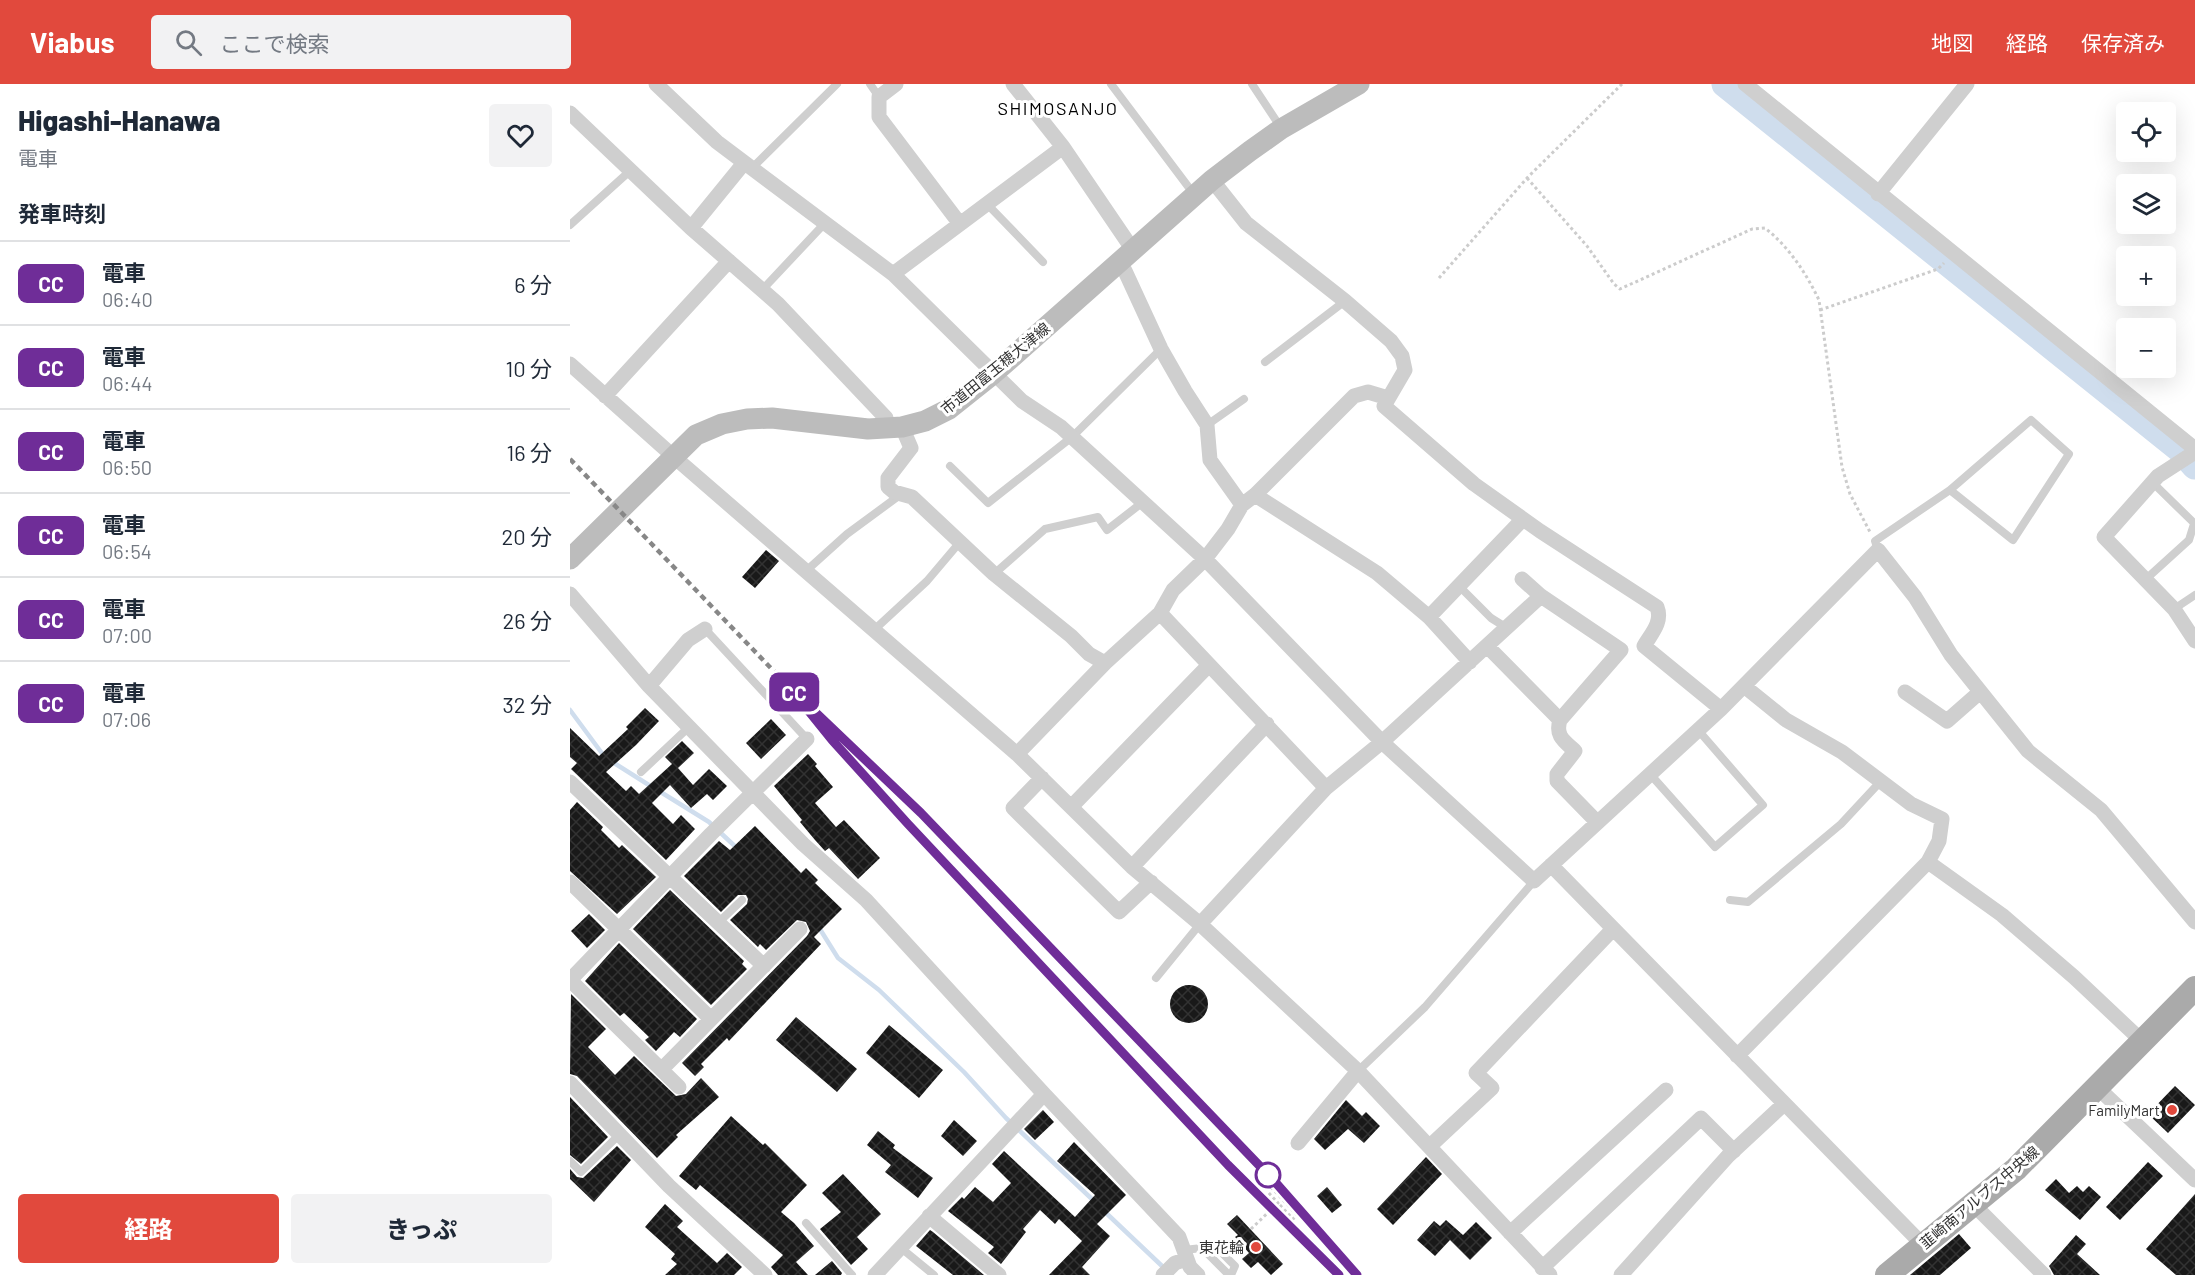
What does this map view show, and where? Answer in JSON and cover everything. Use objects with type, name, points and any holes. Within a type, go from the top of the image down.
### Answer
[{"type":"main road","name":"韮崎南アルプス中央線","points":[[1887,1275],[2016,1169],[2195,988]]},
{"type":"street","points":[[656,84],[717,142],[893,274],[993,374],[1022,400],[1061,427],[1204,559],[1382,742],[1534,881],[1721,709],[1877,545],[1915,597],[1951,655],[2028,751],[2100,810],[2195,922]]},
{"type":"street","points":[[896,84],[879,97],[879,117],[960,224]]},
{"type":"street","points":[[1013,84],[1063,147],[1126,256],[1125,271],[1161,349],[1207,424],[1210,460],[1242,505]]},
{"type":"street","name":"市道田富玉穂大津線","points":[[570,559],[696,435],[722,424],[747,419],[772,418],[844,427],[895,428],[925,421],[949,409],[993,374],[1212,180],[1281,129],[1359,84]]},
{"type":"street","points":[[1744,84],[2191,454],[2158,476],[2104,537],[2174,609],[2195,641]]},
{"type":"street","points":[[1878,194],[1967,84]]},
{"type":"street","points":[[570,113],[691,228],[778,304],[895,428],[911,448],[888,478],[888,487],[894,492],[912,497],[994,574],[1071,636],[1089,654],[1105,663]]},
{"type":"street","points":[[893,274],[1063,147]]},
{"type":"street","points":[[691,228],[748,166]]},
{"type":"street","points":[[1212,180],[1246,224],[1345,301],[1391,341],[1402,356],[1405,370],[1384,406],[1474,483],[1523,519],[1657,607],[1660,615],[1644,646],[1721,709]]},
{"type":"street","points":[[606,396],[729,261]]},
{"type":"street","points":[[570,364],[1017,754],[1132,867],[1200,924],[1358,1071],[1546,1271],[1701,1118],[1734,1151]]},
{"type":"street","points":[[1017,754],[1105,663],[1160,613],[1173,590],[1204,559],[1228,529],[1242,505],[1255,495],[1354,396],[1368,392],[1388,398]]},
{"type":"street","points":[[1255,495],[1377,573],[1429,617],[1470,662]]},
{"type":"street","points":[[1429,617],[1523,519]]},
{"type":"street","points":[[1522,579],[1541,596],[1621,650],[1560,720],[1557,729],[1559,737],[1575,751],[1557,774],[1557,781],[1597,822]]},
{"type":"street","points":[[570,594],[649,686],[803,844],[866,900],[1179,1237],[1190,1267],[1198,1275]]},
{"type":"street","points":[[1200,924],[1326,788],[1382,742],[1541,596]]},
{"type":"street","points":[[1160,613],[1326,788]]},
{"type":"street","points":[[649,686],[688,640],[705,629]]},
{"type":"street","points":[[1487,646],[1560,720]]},
{"type":"street","points":[[1072,806],[1209,665]]},
{"type":"street","points":[[1737,1056],[1928,862],[1939,841],[1942,819],[1911,804],[1842,752],[1786,720],[1744,686]]},
{"type":"street","points":[[1905,692],[1947,721],[1980,692]]},
{"type":"street","points":[[1132,867],[1267,724]]},
{"type":"street","points":[[679,1087],[570,980],[807,739]]},
{"type":"street","points":[[1042,778],[1013,808],[1119,912],[1151,882]]},
{"type":"street","points":[[570,782],[764,966]]},
{"type":"street","points":[[1928,862],[2002,915],[2074,977],[2142,1042]]},
{"type":"street","points":[[1551,865],[1923,1245]]},
{"type":"street","points":[[570,882],[711,1019]]},
{"type":"street","points":[[662,1069],[800,929]]},
{"type":"street","points":[[1430,1146],[1492,1088],[1476,1073],[1613,929]]},
{"type":"street","points":[[1298,1143],[1358,1071]]},
{"type":"street","points":[[570,1083],[669,1186],[765,1275]]},
{"type":"street","points":[[2098,1088],[2195,1180]]},
{"type":"street","points":[[1510,1233],[1666,1090]]},
{"type":"street","points":[[874,1275],[1044,1094]]},
{"type":"street","points":[[1621,1275],[1734,1151],[1784,1104]]},
{"type":"street","points":[[1973,1204],[2044,1275]]},
{"type":"street","points":[[929,1216],[999,1275]]},
{"type":"street","points":[[1164,1275],[1185,1255]]},
{"type":"lane","points":[[748,166],[837,84]]},
{"type":"lane","points":[[870,84],[879,97]]},
{"type":"lane","points":[[1111,84],[1195,196]]},
{"type":"lane","points":[[1252,84],[1281,129]]},
{"type":"lane","points":[[570,225],[631,170]]},
{"type":"lane","points":[[987,204],[1043,262]]},
{"type":"lane","points":[[762,290],[825,223]]},
{"type":"lane","points":[[1265,362],[1345,301]]},
{"type":"lane","points":[[950,466],[988,503],[1072,437],[1161,349]]},
{"type":"lane","points":[[1207,424],[1244,399]]},
{"type":"lane","points":[[1877,545],[1950,490],[2031,420],[2069,454],[2013,540],[1950,490]]},
{"type":"lane","points":[[2146,579],[2189,540],[2194,524],[2152,482]]},
{"type":"lane","points":[[806,571],[847,534],[901,494]]},
{"type":"lane","points":[[994,574],[1045,529],[1098,517],[1107,530],[1143,502]]},
{"type":"lane","points":[[874,630],[927,581],[960,542]]},
{"type":"lane","points":[[1459,586],[1491,618],[1507,628]]},
{"type":"lane","points":[[2174,609],[2195,595]]},
{"type":"lane","points":[[705,629],[807,739]]},
{"type":"lane","points":[[641,772],[689,727]]},
{"type":"lane","points":[[1650,774],[1715,847],[1763,805],[1698,730]]},
{"type":"lane","points":[[1730,900],[1748,902],[1841,824],[1881,781]]},
{"type":"lane","points":[[1358,1071],[1425,1007],[1534,881]]},
{"type":"lane","points":[[719,922],[742,900]]},
{"type":"lane","points":[[1156,978],[1200,924]]},
{"type":"lane","points":[[570,1161],[581,1172],[619,1135]]},
{"type":"lane","points":[[806,1223],[852,1275]]},
{"type":"lane","points":[[901,1248],[934,1275]]},
{"type":"lane","points":[[1185,1255],[1202,1248],[1230,1275]]},
{"type":"path","points":[[1439,278],[1527,178],[1623,84]]},
{"type":"path","points":[[1527,178],[1587,246],[1620,289],[1752,229],[1765,228],[1775,236],[1808,276],[1819,300],[1842,467],[1850,494],[1877,545]]},
{"type":"path","points":[[1820,309],[1938,269],[1940,266]]},
{"type":"path","points":[[1267,1191],[1293,1219],[1298,1215],[1271,1187]]},
{"type":"path","points":[[1251,1229],[1278,1203]]},
{"type":"building","points":[[766,550],[779,561],[755,588],[742,577]]},
{"type":"building","points":[[645,708],[659,721],[606,772],[626,791],[631,786],[639,794],[672,764],[665,757],[682,741],[694,753],[678,768],[693,785],[709,769],[727,786],[713,800],[707,794],[691,808],[670,785],[652,803],[673,824],[681,815],[695,829],[666,860],[571,769],[577,763],[570,757],[570,728],[599,756],[628,729],[626,727]]},
{"type":"building","points":[[771,719],[786,735],[761,759],[746,743]]},
{"type":"building","points":[[808,754],[833,787],[815,803],[836,827],[844,820],[880,858],[858,879],[829,848],[825,851],[815,840],[774,786]]},
{"type":"building","points":[[577,802],[603,827],[601,830],[619,848],[622,845],[656,877],[617,914],[570,871],[570,810]]},
{"type":"building","points":[[755,826],[801,873],[806,868],[818,880],[815,883],[842,909],[814,937],[821,944],[729,1041],[727,1038],[701,1064],[704,1067],[695,1076],[682,1063],[810,931],[806,922],[797,920],[766,950],[760,944],[758,947],[730,920],[747,904],[746,895],[738,895],[721,912],[684,876],[719,841],[730,850]]},
{"type":"building","points":[[670,890],[744,961],[742,964],[747,969],[711,1005],[633,929]]},
{"type":"building","points":[[589,914],[605,930],[587,948],[571,931]]},
{"type":"building","points":[[619,943],[697,1019],[680,1037],[674,1032],[656,1051],[645,1040],[649,1037],[624,1013],[620,1016],[585,981]]},
{"type":"building","points":[[1189,985],[1202,991],[1208,1004],[1202,1017],[1189,1023],[1176,1017],[1170,1004],[1176,991]]},
{"type":"building","points":[[571,994],[606,1029],[588,1047],[615,1075],[634,1056],[676,1096],[686,1094],[701,1078],[719,1097],[676,1135],[678,1137],[657,1158],[577,1076],[570,1074]]},
{"type":"building","points":[[796,1017],[857,1069],[837,1092],[776,1040]]},
{"type":"building","points":[[889,1025],[943,1070],[919,1098],[866,1053]]},
{"type":"building","name":"FamilyMart","points":[[2175,1086],[2195,1105],[2168,1133],[2148,1114]]},
{"type":"building","points":[[570,1097],[608,1137],[581,1164],[570,1155]]},
{"type":"building","points":[[1346,1100],[1362,1116],[1366,1112],[1380,1126],[1364,1143],[1348,1129],[1325,1150],[1314,1139]]},
{"type":"building","points":[[1043,1110],[1054,1122],[1035,1140],[1024,1129]]},
{"type":"building","points":[[731,1116],[763,1145],[765,1143],[807,1185],[781,1212],[814,1246],[796,1262],[808,1275],[778,1275],[771,1267],[783,1255],[700,1185],[696,1190],[679,1176]]},
{"type":"building","points":[[954,1120],[977,1141],[963,1156],[941,1136]]},
{"type":"building","points":[[878,1131],[895,1145],[893,1148],[933,1178],[918,1198],[885,1172],[891,1165],[867,1145]]},
{"type":"building","points":[[1074,1142],[1126,1195],[1097,1224],[1110,1236],[1082,1267],[1090,1275],[1049,1275],[1082,1241],[1059,1219],[1055,1224],[1040,1210],[1023,1229],[1026,1232],[1001,1264],[988,1253],[994,1247],[948,1211],[975,1187],[993,1202],[1011,1183],[992,1164],[1004,1151],[1075,1217],[1095,1195],[1057,1161]]},
{"type":"building","points":[[617,1146],[631,1160],[594,1202],[570,1179],[570,1169],[577,1177],[583,1178]]},
{"type":"building","points":[[1426,1157],[1442,1174],[1393,1225],[1377,1209]]},
{"type":"building","points":[[2148,1162],[2163,1176],[2120,1220],[2106,1207]]},
{"type":"building","points":[[843,1174],[881,1214],[857,1237],[868,1249],[851,1265],[820,1229],[841,1212],[822,1193]]},
{"type":"building","points":[[2056,1179],[2069,1193],[2077,1186],[2083,1192],[2089,1186],[2101,1197],[2080,1220],[2045,1190]]},
{"type":"building","points":[[1327,1187],[1342,1205],[1332,1213],[1317,1196]]},
{"type":"building","points":[[2195,1194],[2195,1275],[2176,1275],[2146,1249]]},
{"type":"building","points":[[665,1204],[683,1221],[677,1227],[717,1263],[727,1253],[742,1267],[734,1275],[665,1275],[677,1264],[671,1259],[675,1254],[645,1227]]},
{"type":"building","name":"東花輪","points":[[1237,1215],[1283,1264],[1271,1275],[1258,1262],[1251,1268],[1242,1259],[1249,1253],[1235,1237],[1238,1235],[1227,1224]]},
{"type":"building","points":[[1446,1220],[1463,1235],[1476,1222],[1492,1238],[1470,1260],[1450,1240],[1435,1256],[1417,1240],[1434,1221],[1440,1226]]},
{"type":"building","points":[[930,1230],[984,1275],[953,1275],[916,1246]]},
{"type":"building","points":[[1959,1234],[1971,1248],[1940,1275],[1910,1275]]},
{"type":"building","points":[[2076,1235],[2086,1244],[2077,1254],[2100,1275],[2054,1275],[2049,1266]]},
{"type":"building","points":[[832,1261],[842,1273],[841,1275],[815,1275]]},
{"type":"waterway","points":[[1725,84],[2181,450],[2195,466]]},
{"type":"waterway","points":[[570,710],[604,756]]},
{"type":"waterway","points":[[611,761],[652,787]]},
{"type":"waterway","points":[[659,791],[709,822],[739,850]]},
{"type":"waterway","points":[[818,926],[838,958],[879,990],[964,1072],[1006,1118],[1094,1201]]},
{"type":"waterway","points":[[1104,1211],[1162,1266]]},
{"type":"railway","points":[[570,459],[790,688],[921,813],[1276,1183],[1357,1275]]},
{"type":"railway","points":[[828,734],[907,824],[1212,1148],[1339,1275]]},
{"type":"train","name":"CC","points":[[1339,1275],[1228,1165],[908,824],[832,740],[790,688],[921,813],[1276,1183],[1357,1275]]},
{"type":"place","name":"FamilyMart","points":[[2172,1110]]},
{"type":"place","name":"東花輪","points":[[1256,1247]]},
{"type":"district","name":"SHIMOSANJO","points":[[1058,108]]}]
